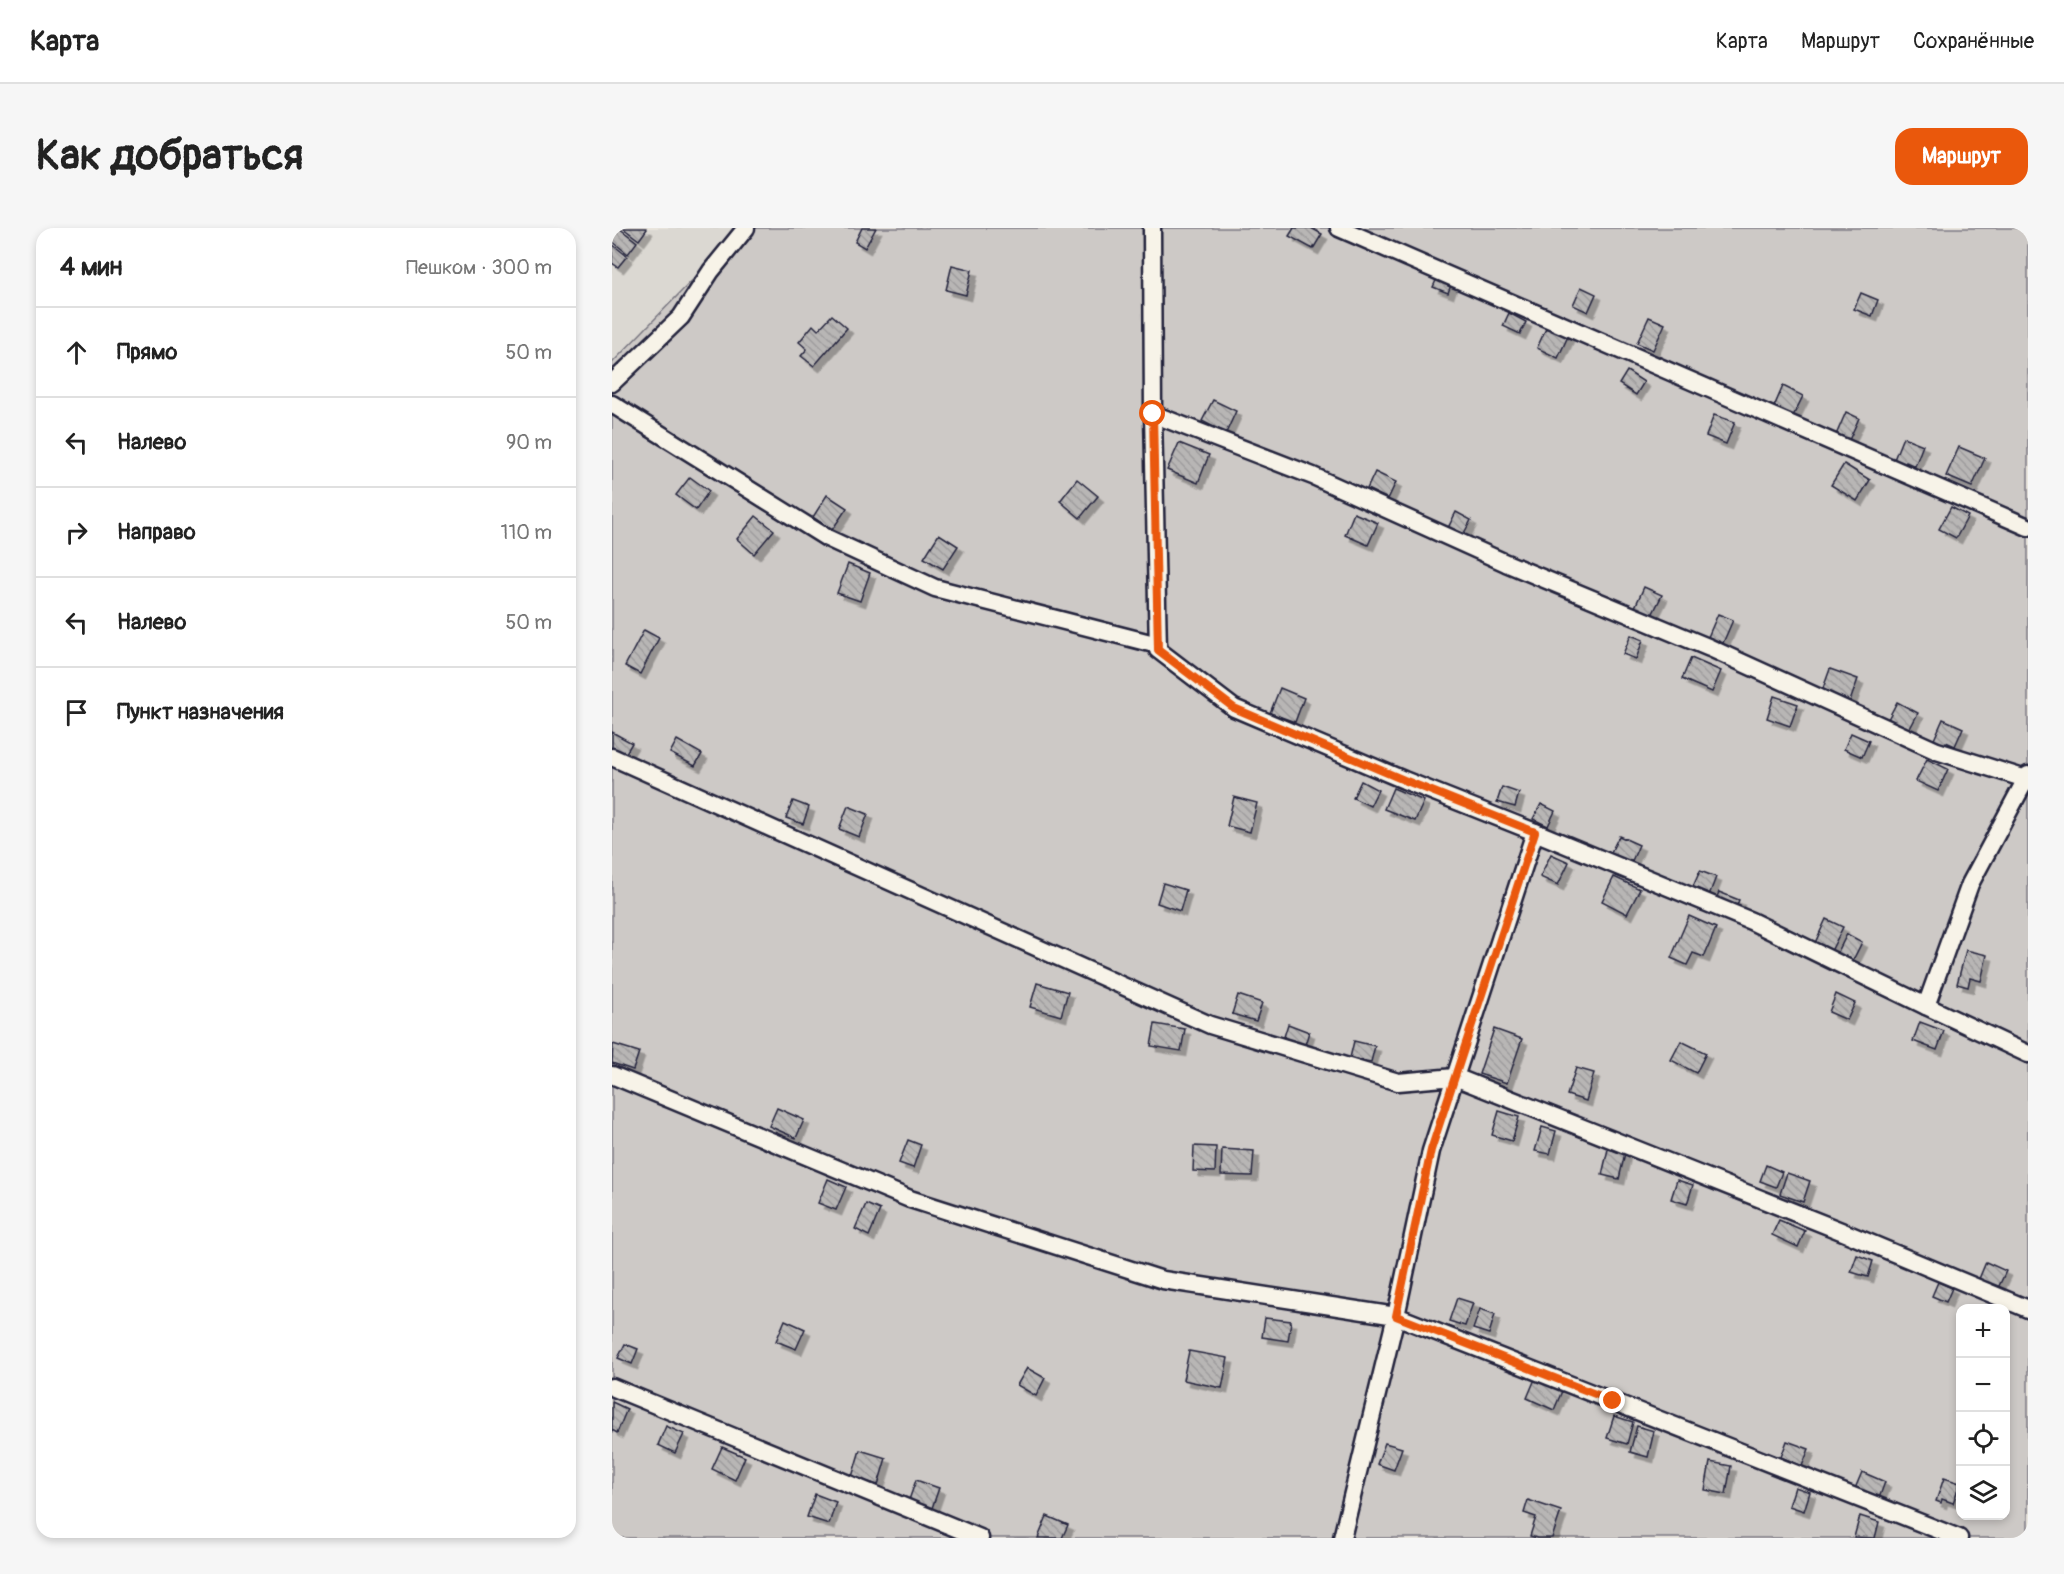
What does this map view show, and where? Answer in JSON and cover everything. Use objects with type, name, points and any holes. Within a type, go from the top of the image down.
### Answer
[{"type":"lane","points":[[612,383],[681,317],[711,272],[746,228]]},
{"type":"lane","points":[[1152,228],[1158,650],[1234,708],[1404,780],[1751,921],[2028,1054]]},
{"type":"lane","points":[[1339,228],[2028,527]]},
{"type":"lane","points":[[612,404],[827,538],[935,588],[1158,645]]},
{"type":"lane","points":[[1153,414],[1313,476],[1506,563],[1710,648],[1937,750],[2027,777],[1970,884],[1926,1006]]},
{"type":"lane","points":[[612,757],[1210,1025],[1398,1082],[1455,1077],[1841,1231],[2028,1309]]},
{"type":"lane","points":[[1342,1538],[1396,1316],[1431,1150],[1535,832]]},
{"type":"lane","points":[[612,1076],[910,1199],[1163,1280],[1396,1316],[1959,1538]]},
{"type":"lane","points":[[612,1387],[980,1538]]},
{"type":"shaded area","points":[[612,228],[743,228],[612,363]]},
{"type":"shaded area","points":[[743,228],[2028,228],[2028,1538],[612,1538],[612,363]]},
{"type":"building","points":[[616,228],[637,242],[628,254],[612,241],[612,233]]},
{"type":"building","points":[[623,228],[646,228],[647,229],[639,240]]},
{"type":"building","points":[[862,228],[876,228],[865,248],[855,242]]},
{"type":"building","points":[[1294,228],[1311,228],[1322,234],[1313,249],[1289,236]]},
{"type":"building","points":[[612,244],[627,256],[618,267],[612,263]]},
{"type":"building","points":[[952,265],[972,270],[966,295],[946,290]]},
{"type":"building","points":[[1438,276],[1452,282],[1448,293],[1433,287]]},
{"type":"building","points":[[1581,287],[1596,294],[1588,312],[1573,305]]},
{"type":"building","points":[[1861,293],[1878,300],[1872,316],[1854,309]]},
{"type":"building","points":[[1509,313],[1526,322],[1520,334],[1503,326]]},
{"type":"building","points":[[832,315],[847,328],[814,366],[801,356],[807,349],[799,342],[813,325],[818,330]]},
{"type":"building","points":[[1649,317],[1665,324],[1653,350],[1637,343]]},
{"type":"building","points":[[1548,324],[1569,334],[1558,358],[1537,348]]},
{"type":"building","points":[[1627,371],[1644,382],[1636,395],[1619,384]]},
{"type":"building","points":[[1783,386],[1803,396],[1793,416],[1774,407]]},
{"type":"building","points":[[1213,400],[1236,411],[1226,433],[1202,421]]},
{"type":"building","points":[[1846,412],[1859,418],[1849,440],[1836,435]]},
{"type":"building","points":[[1714,415],[1735,422],[1726,444],[1706,436]]},
{"type":"building","points":[[1903,437],[1923,445],[1915,466],[1906,462],[1905,466],[1893,462]]},
{"type":"building","points":[[1179,443],[1209,455],[1198,483],[1167,470]]},
{"type":"building","points":[[1959,447],[1985,458],[1972,487],[1946,476]]},
{"type":"building","points":[[1844,464],[1870,480],[1857,501],[1831,485]]},
{"type":"building","points":[[1375,472],[1396,482],[1388,499],[1367,489]]},
{"type":"building","points":[[690,477],[709,491],[696,510],[676,495]]},
{"type":"building","points":[[1077,479],[1098,496],[1080,518],[1060,501]]},
{"type":"building","points":[[827,495],[847,508],[832,530],[813,517]]},
{"type":"building","points":[[1951,507],[1968,516],[1956,538],[1939,529]]},
{"type":"building","points":[[1456,512],[1471,520],[1463,535],[1448,528]]},
{"type":"building","points":[[1354,513],[1378,523],[1368,545],[1345,535]]},
{"type":"building","points":[[756,516],[774,530],[754,554],[737,539]]},
{"type":"building","points":[[939,534],[958,546],[943,569],[924,558]]},
{"type":"building","points":[[848,564],[870,573],[860,601],[837,593]]},
{"type":"building","points":[[1644,587],[1662,595],[1652,615],[1635,607]]},
{"type":"building","points":[[1718,614],[1733,620],[1723,643],[1708,637]]},
{"type":"building","points":[[644,630],[659,638],[640,674],[625,666]]},
{"type":"building","points":[[1631,635],[1643,640],[1636,659],[1623,654]]},
{"type":"building","points":[[1691,658],[1721,671],[1712,692],[1682,679]]},
{"type":"building","points":[[1830,669],[1858,679],[1849,704],[1821,694]]},
{"type":"building","points":[[1280,688],[1304,698],[1295,722],[1270,713]]},
{"type":"building","points":[[1774,696],[1798,704],[1790,726],[1767,718]]},
{"type":"building","points":[[1897,702],[1918,713],[1907,734],[1886,723]]},
{"type":"building","points":[[1943,719],[1963,728],[1955,746],[1946,742],[1943,749],[1932,744]]},
{"type":"building","points":[[612,732],[632,743],[623,758],[612,752]]},
{"type":"building","points":[[1851,733],[1869,741],[1862,757],[1844,749]]},
{"type":"building","points":[[677,740],[702,754],[695,766],[670,753]]},
{"type":"building","points":[[1927,759],[1948,769],[1938,791],[1916,781]]},
{"type":"building","points":[[1361,781],[1378,790],[1370,806],[1353,798]]},
{"type":"building","points":[[1502,787],[1519,793],[1515,807],[1497,802]]},
{"type":"building","points":[[1393,788],[1424,801],[1415,821],[1384,809]]},
{"type":"building","points":[[1234,797],[1257,803],[1250,832],[1227,826]]},
{"type":"building","points":[[793,801],[809,807],[803,824],[786,818]]},
{"type":"building","points":[[1541,804],[1555,811],[1548,826],[1533,819]]},
{"type":"building","points":[[848,806],[868,814],[859,837],[839,829]]},
{"type":"building","points":[[1619,836],[1639,845],[1631,863],[1610,854]]},
{"type":"building","points":[[1551,854],[1569,862],[1558,885],[1540,877]]},
{"type":"building","points":[[1700,871],[1716,877],[1708,898],[1691,891]]},
{"type":"building","points":[[1614,877],[1640,889],[1627,914],[1602,901]]},
{"type":"building","points":[[1163,883],[1186,890],[1180,911],[1157,903]]},
{"type":"building","points":[[1719,892],[1739,900],[1735,910],[1715,902]]},
{"type":"building","points":[[1689,916],[1716,928],[1704,957],[1693,953],[1687,965],[1671,958]]},
{"type":"building","points":[[1826,919],[1843,927],[1831,951],[1815,943]]},
{"type":"building","points":[[1847,934],[1862,942],[1851,964],[1836,956]]},
{"type":"building","points":[[1966,950],[1987,955],[1981,981],[1970,978],[1968,987],[1957,984]]},
{"type":"building","points":[[1037,983],[1068,992],[1061,1016],[1030,1007]]},
{"type":"building","points":[[1836,994],[1855,1003],[1847,1020],[1829,1012]]},
{"type":"building","points":[[1238,995],[1262,1003],[1256,1021],[1232,1014]]},
{"type":"building","points":[[1920,1022],[1944,1031],[1937,1050],[1913,1041]]},
{"type":"building","points":[[1155,1024],[1185,1029],[1181,1051],[1151,1046]]},
{"type":"building","points":[[1288,1024],[1309,1032],[1304,1048],[1283,1040]]},
{"type":"building","points":[[1494,1029],[1522,1039],[1507,1083],[1479,1074]]},
{"type":"building","points":[[1354,1041],[1375,1046],[1371,1062],[1350,1058]]},
{"type":"building","points":[[1681,1041],[1706,1053],[1696,1073],[1671,1060]]},
{"type":"building","points":[[613,1044],[639,1052],[633,1070],[612,1063]]},
{"type":"building","points":[[1576,1068],[1594,1073],[1586,1101],[1567,1095]]},
{"type":"building","points":[[777,1108],[804,1120],[796,1138],[769,1126]]},
{"type":"building","points":[[1499,1111],[1519,1117],[1512,1141],[1492,1135]]},
{"type":"building","points":[[1542,1127],[1556,1131],[1550,1154],[1535,1151]]},
{"type":"building","points":[[908,1140],[921,1145],[913,1168],[899,1163]]},
{"type":"building","points":[[1194,1146],[1216,1147],[1215,1172],[1193,1171]]},
{"type":"building","points":[[1222,1149],[1254,1151],[1252,1176],[1221,1175]]},
{"type":"building","points":[[1608,1149],[1625,1153],[1619,1179],[1602,1175]]},
{"type":"building","points":[[1766,1165],[1782,1172],[1776,1187],[1760,1181]]},
{"type":"building","points":[[1787,1173],[1810,1181],[1803,1202],[1780,1194]]},
{"type":"building","points":[[828,1179],[846,1187],[836,1210],[818,1203]]},
{"type":"building","points":[[1677,1180],[1693,1185],[1687,1204],[1671,1199]]},
{"type":"building","points":[[866,1204],[880,1210],[869,1236],[855,1229]]},
{"type":"building","points":[[1779,1220],[1805,1231],[1798,1247],[1772,1235]]},
{"type":"building","points":[[1857,1255],[1873,1261],[1868,1277],[1851,1272]]},
{"type":"building","points":[[1986,1262],[2006,1271],[1998,1288],[1979,1279]]},
{"type":"building","points":[[1938,1282],[1952,1288],[1946,1302],[1932,1296]]},
{"type":"building","points":[[1457,1298],[1473,1303],[1465,1326],[1449,1321]]},
{"type":"building","points":[[1480,1309],[1495,1314],[1489,1334],[1473,1329]]},
{"type":"building","points":[[1265,1318],[1291,1321],[1288,1341],[1262,1337]]},
{"type":"building","points":[[785,1320],[805,1329],[796,1349],[776,1341]]},
{"type":"building","points":[[625,1344],[638,1349],[632,1364],[618,1358]]},
{"type":"building","points":[[1189,1351],[1228,1358],[1222,1388],[1183,1380]]},
{"type":"building","points":[[1027,1368],[1045,1378],[1036,1396],[1017,1385]]},
{"type":"building","points":[[1535,1379],[1562,1391],[1554,1410],[1527,1398]]},
{"type":"building","points":[[612,1402],[627,1409],[617,1433],[612,1430]]},
{"type":"building","points":[[1614,1416],[1633,1422],[1627,1444],[1607,1438]]},
{"type":"building","points":[[666,1426],[684,1434],[675,1453],[658,1445]]},
{"type":"building","points":[[1637,1426],[1654,1431],[1648,1457],[1630,1452]]},
{"type":"building","points":[[1787,1441],[1809,1449],[1802,1466],[1781,1457]]},
{"type":"building","points":[[1385,1443],[1402,1448],[1394,1470],[1377,1464]]},
{"type":"building","points":[[722,1447],[745,1457],[735,1480],[712,1469]]},
{"type":"building","points":[[860,1450],[886,1458],[878,1485],[852,1477]]},
{"type":"building","points":[[1710,1462],[1731,1466],[1726,1494],[1705,1490]]},
{"type":"building","points":[[1862,1472],[1885,1482],[1878,1501],[1854,1491]]},
{"type":"building","points":[[1944,1478],[1956,1482],[1953,1503],[1942,1499],[1941,1503],[1936,1501]]},
{"type":"building","points":[[916,1480],[939,1488],[932,1508],[909,1500]]},
{"type":"building","points":[[1795,1487],[1810,1492],[1804,1511],[1789,1506]]},
{"type":"building","points":[[815,1494],[836,1502],[829,1524],[807,1517]]},
{"type":"building","points":[[1528,1500],[1561,1511],[1552,1538],[1530,1536],[1536,1517],[1524,1513]]},
{"type":"building","points":[[1047,1516],[1068,1525],[1062,1538],[1038,1538]]},
{"type":"building","points":[[1860,1516],[1879,1522],[1875,1538],[1854,1537]]},
{"type":"route","points":[[1153,414],[1158,650],[1234,708],[1404,780],[1535,832],[1431,1150],[1396,1316],[1613,1401]]}]
